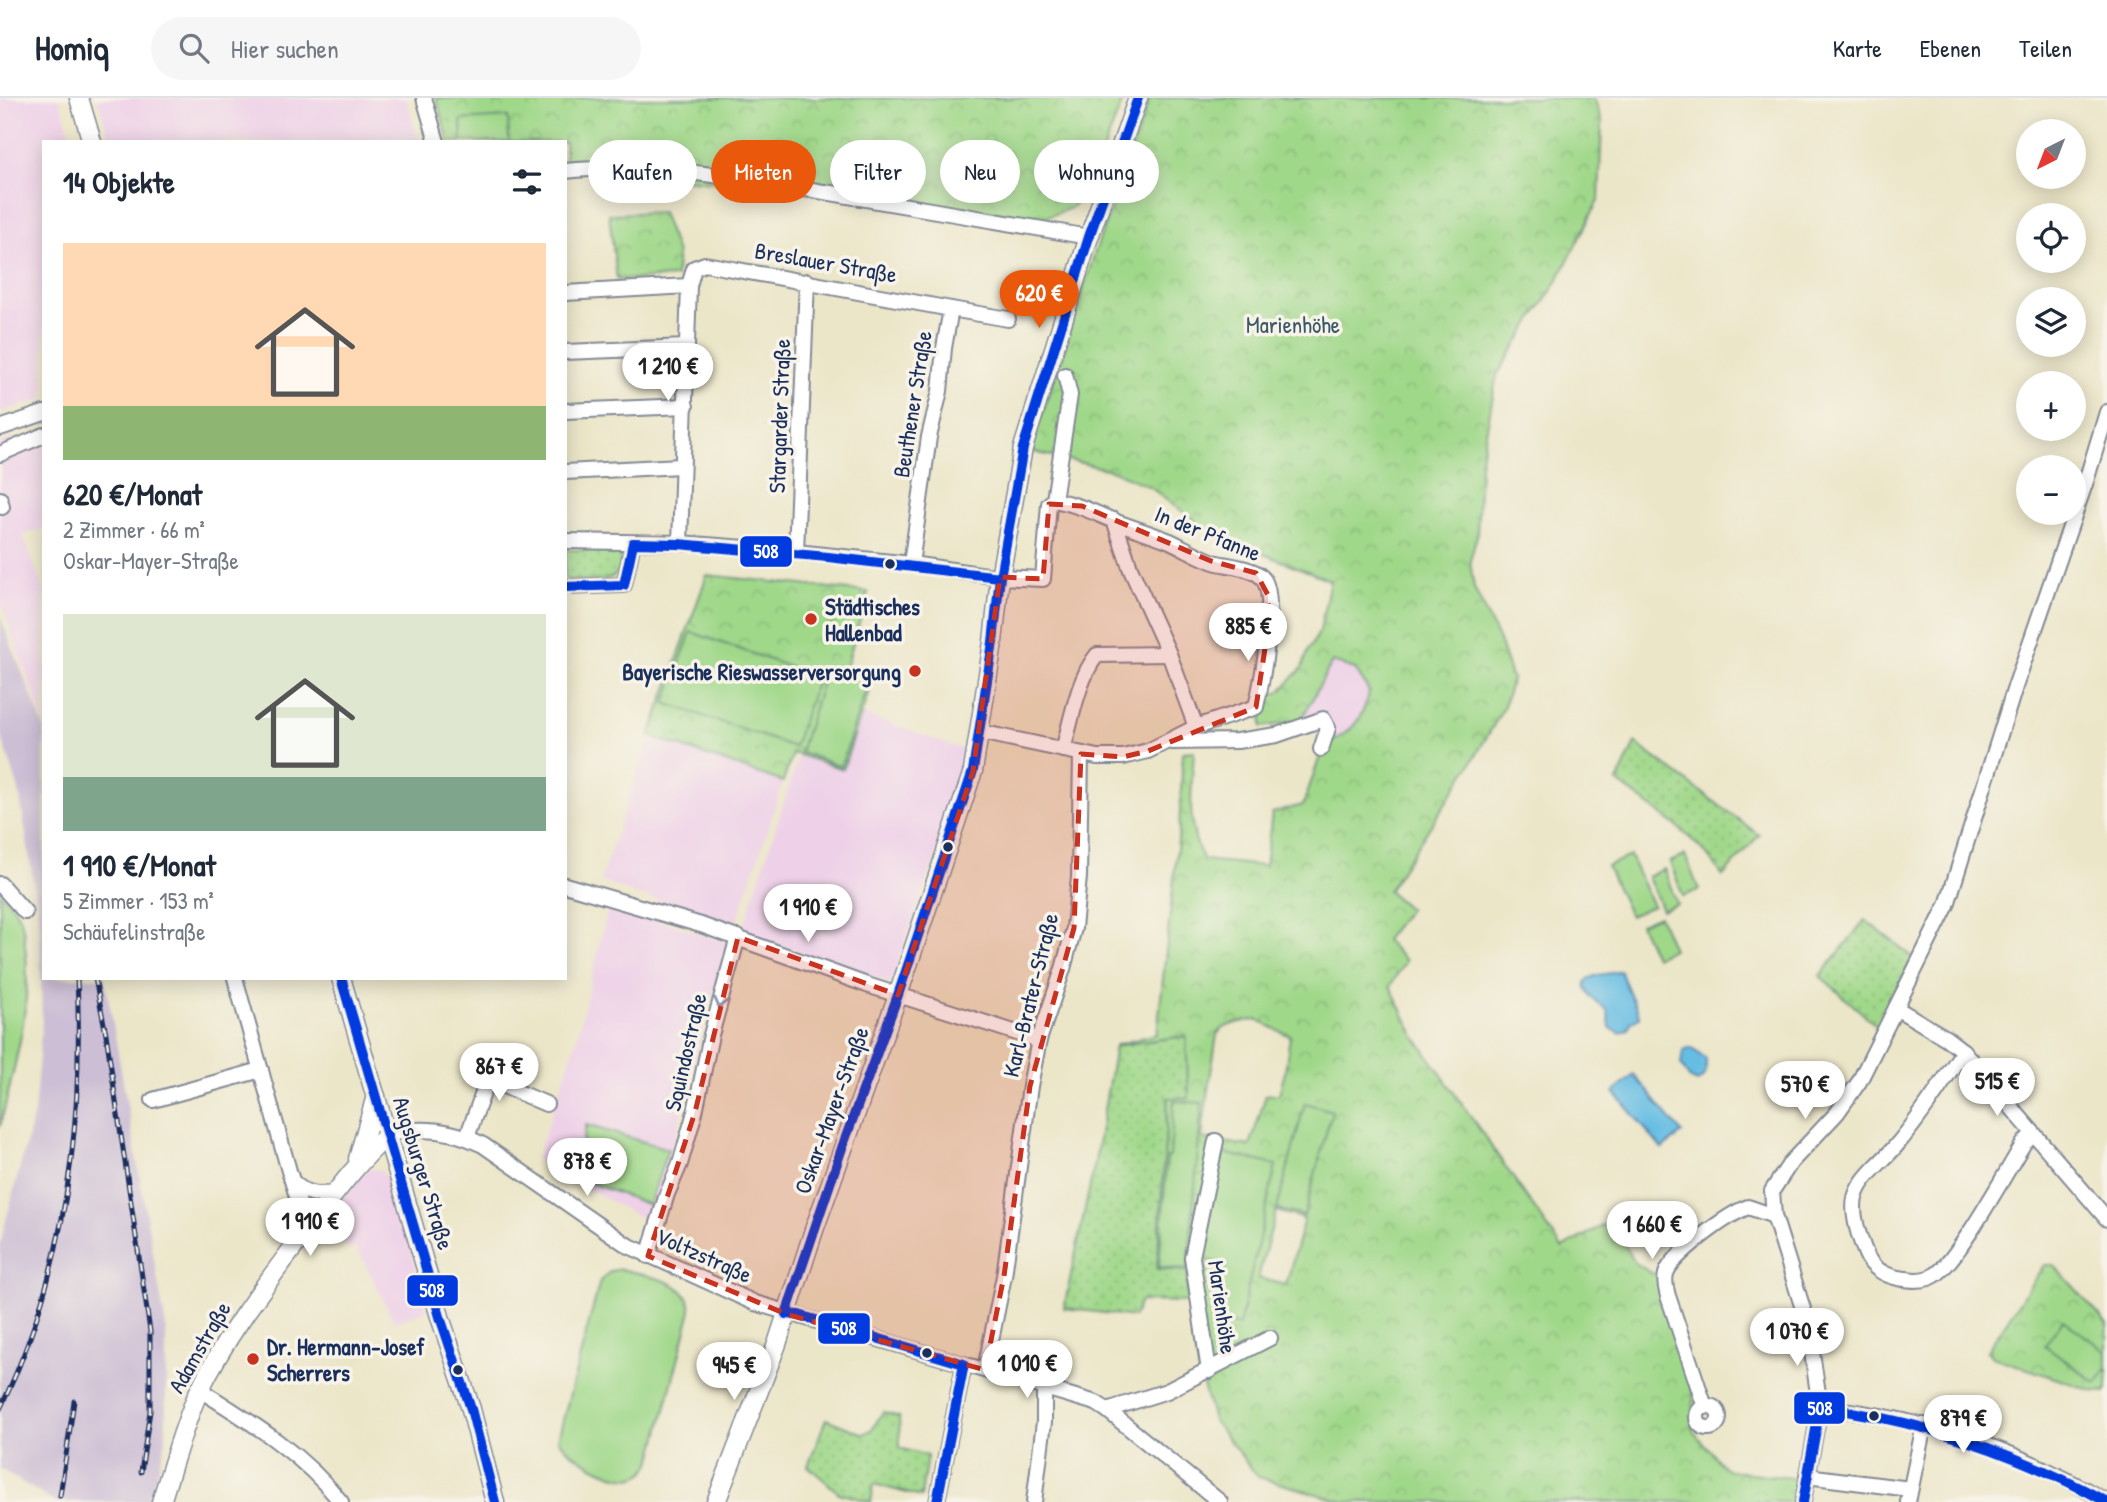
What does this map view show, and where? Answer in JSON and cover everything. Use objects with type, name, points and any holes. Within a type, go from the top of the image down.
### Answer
[{"type":"main road","points":[[79,98],[91,140]]},
{"type":"main road","name":"Oskar-Mayer-Straße","points":[[716,1502],[764,1378],[973,771],[1000,578],[1023,448],[1089,237],[1138,98]]},
{"type":"main road","name":"Augsburger Straße","points":[[342,980],[402,1179],[441,1320],[471,1409],[495,1502]]},
{"type":"main road","points":[[356,1166],[376,1096]]},
{"type":"main road","name":"Adamstraße","points":[[161,1502],[200,1390],[239,1323],[334,1193],[356,1166],[389,1135]]},
{"type":"main road","points":[[356,1166],[367,1161],[379,1161],[402,1179]]},
{"type":"street","points":[[424,98],[437,140]]},
{"type":"street","points":[[567,171],[667,170],[748,180],[1089,237]]},
{"type":"street","name":"Breslauer Straße","points":[[689,286],[694,268],[705,264],[951,309]]},
{"type":"street","name":"Stargarder Straße","points":[[796,552],[807,281]]},
{"type":"street","points":[[567,293],[689,286],[680,543]]},
{"type":"street","name":"Beuthener Straße","points":[[911,564],[951,309],[1008,319]]},
{"type":"street","points":[[567,352],[687,347]]},
{"type":"street","points":[[567,541],[680,543],[796,552],[911,564],[1000,578],[1043,579],[1049,504],[1054,500],[1070,395],[1065,376]]},
{"type":"street","points":[[567,411],[686,406]]},
{"type":"street","points":[[1803,1502],[1820,1407],[1808,1325],[1774,1216],[1772,1191],[1791,1162],[1837,1113],[1867,1066],[1955,884],[2015,687],[2107,412]]},
{"type":"street","points":[[0,428],[42,414]]},
{"type":"street","points":[[0,454],[42,436]]},
{"type":"street","points":[[567,472],[681,466]]},
{"type":"street","name":"In der Pfanne","points":[[980,732],[1097,757],[1123,757],[1148,751],[1196,727],[1256,707],[1265,671],[1268,629],[1268,595],[1264,580],[1256,573],[1211,561],[1170,541],[1082,506],[1054,500]]},
{"type":"street","name":"In der Pfanne","points":[[1114,520],[1130,570],[1169,654],[1196,727]]},
{"type":"street","points":[[567,587],[624,585],[633,542]]},
{"type":"street","points":[[1063,750],[1075,707],[1091,663],[1097,655],[1169,654]]},
{"type":"street","points":[[1167,742],[1237,741],[1277,735],[1323,719],[1328,728],[1321,749]]},
{"type":"street","name":"Karl-Brater-Straße","points":[[985,1370],[1004,1276],[1030,1086],[1039,1040],[1074,928],[1079,877],[1081,754]]},
{"type":"street","points":[[0,884],[25,912]]},
{"type":"street","points":[[567,886],[738,937],[898,995],[1039,1040]]},
{"type":"street","name":"Squindostraße","points":[[648,1256],[695,1112],[711,1035],[738,937]]},
{"type":"street","points":[[236,980],[292,1181],[304,1219],[310,1226]]},
{"type":"street","points":[[1896,1008],[1963,1051],[2107,1219]]},
{"type":"street","points":[[1963,1051],[1896,1146],[1857,1190],[1854,1201],[1855,1216],[1866,1256],[1875,1268],[1891,1276],[1914,1280],[1933,1277],[1941,1271],[2033,1133]]},
{"type":"street","points":[[153,1100],[261,1070]]},
{"type":"street","points":[[467,1138],[490,1080],[546,1104]]},
{"type":"street","name":"Voltzstraße","points":[[389,1135],[424,1130],[467,1138],[604,1230],[648,1256],[786,1314],[799,1315],[1101,1406]]},
{"type":"street","name":"Marienhöhe","points":[[1216,1141],[1192,1256],[1209,1371],[1270,1338]]},
{"type":"street","points":[[292,1181],[306,1193],[334,1193]]},
{"type":"street","points":[[1705,1407],[1668,1296],[1666,1271],[1690,1246],[1735,1212],[1748,1207],[1774,1216]]},
{"type":"street","points":[[937,1502],[964,1364]]},
{"type":"street","points":[[1101,1406],[1167,1391],[1209,1371]]},
{"type":"street","points":[[1034,1502],[1044,1422],[1044,1387]]},
{"type":"street","points":[[200,1390],[269,1433],[330,1488],[341,1502]]},
{"type":"street","points":[[1101,1406],[1220,1502]]},
{"type":"street","points":[[1820,1407],[1924,1425],[2004,1450],[2107,1502]]},
{"type":"street","points":[[1807,1476],[1909,1496],[1924,1425]]},
{"type":"street","points":[[1195,1502],[1199,1485]]},
{"type":"highlighted area","points":[[1049,504],[1082,506],[1211,561],[1256,573],[1268,595],[1268,629],[1256,707],[1148,751],[1123,757],[1081,754],[1074,928],[1030,1086],[1004,1276],[985,1370],[786,1314],[648,1256],[695,1112],[738,937],[898,995],[973,771],[1000,577],[1043,579]]},
{"type":"shaded area","points":[[0,98],[59,98],[72,140],[42,140],[42,399],[0,412]]},
{"type":"shaded area","points":[[97,98],[406,98],[418,140],[110,140]]},
{"type":"shaded area","points":[[12,438],[16,451],[42,441],[42,529],[23,535],[42,587],[42,717],[0,600],[0,443]]},
{"type":"shaded area","points":[[0,616],[42,723],[42,980],[105,980],[166,1328],[166,1440],[147,1502],[54,1502],[0,1471],[0,1244],[34,1113],[42,1023],[40,924],[19,790],[0,731]]},
{"type":"shaded area","points":[[1332,662],[1355,669],[1369,691],[1367,701],[1352,730],[1328,743],[1301,721]]},
{"type":"shaded area","points":[[862,714],[967,751],[954,804],[891,983],[742,932],[799,755],[843,769]]},
{"type":"shaded area","points":[[650,736],[783,782],[735,928],[600,881]]},
{"type":"shaded area","points":[[609,905],[727,942],[652,1224],[536,1160],[576,1042]]},
{"type":"shaded area","points":[[368,1169],[380,1170],[390,1180],[428,1310],[394,1322],[364,1261],[355,1247],[349,1250],[328,1219]]},
{"type":"green space","points":[[436,98],[1124,98],[1107,140],[1034,140],[1034,203],[1075,203],[1071,208],[1044,218],[905,203],[926,203],[926,140],[830,140],[830,195],[816,193],[816,140],[711,140],[711,182],[697,180],[697,140],[588,140],[588,169],[567,172],[567,140],[448,140]]},
{"type":"green space","name":"Marienhöhe","points":[[1150,98],[1594,98],[1602,122],[1599,199],[1558,280],[1497,375],[1480,464],[1477,535],[1470,561],[1474,588],[1499,641],[1512,679],[1503,709],[1469,767],[1388,891],[1409,909],[1385,940],[1406,961],[1390,986],[1414,1035],[1562,1248],[1611,1221],[1636,1264],[1659,1277],[1694,1395],[1693,1431],[1726,1470],[1799,1479],[1795,1502],[1344,1502],[1258,1477],[1213,1420],[1198,1368],[1188,1302],[1187,1271],[1157,1269],[1168,1098],[1189,1098],[1186,1036],[1115,1045],[1157,1034],[1179,831],[1183,752],[1194,751],[1192,821],[1198,848],[1204,860],[1265,866],[1272,813],[1303,805],[1324,745],[1354,725],[1364,710],[1369,691],[1355,669],[1332,662],[1301,721],[1262,727],[1261,699],[1280,692],[1302,668],[1320,631],[1330,580],[1213,534],[1150,487],[1111,470],[1030,451],[1112,203],[1159,203],[1159,140],[1135,140]],"holes":[[[1257,1020],[1290,1036],[1279,1094],[1266,1095],[1250,1146],[1202,1139],[1217,1034],[1230,1025]],[[1276,1211],[1304,1219],[1286,1285],[1258,1278]]]},
{"type":"green space","points":[[508,117],[509,140],[462,140],[461,120]]},
{"type":"green space","points":[[662,212],[677,253],[676,277],[617,280],[609,214]]},
{"type":"green space","points":[[567,550],[619,550],[619,571],[613,577],[596,581],[567,580]]},
{"type":"green space","points":[[707,575],[868,592],[846,667],[873,679],[843,769],[793,753],[783,782],[650,736]]},
{"type":"green space","points":[[691,632],[818,677],[794,747],[665,703]]},
{"type":"green space","points":[[827,667],[869,680],[841,766],[800,752]]},
{"type":"green space","points":[[1635,743],[1759,835],[1723,876],[1688,836],[1617,782]]},
{"type":"green space","points":[[1685,855],[1699,890],[1683,896],[1670,862]]},
{"type":"green space","points":[[1630,856],[1653,906],[1630,916],[1607,866]]},
{"type":"green space","points":[[1664,869],[1677,904],[1662,910],[1648,876]]},
{"type":"green space","points":[[0,893],[16,911],[22,924],[27,968],[21,1037],[0,1127]]},
{"type":"green space","points":[[1659,916],[1673,949],[1655,957],[1640,924]]},
{"type":"green space","points":[[1865,920],[1913,957],[1879,1028],[1820,976]]},
{"type":"green space","points":[[1186,1036],[1189,1099],[1168,1098],[1157,1268],[1187,1271],[1188,1302],[1140,1301],[1134,1317],[1064,1308],[1096,1157],[1115,1046]]},
{"type":"green space","points":[[1174,1101],[1202,1103],[1188,1270],[1159,1267]]},
{"type":"green space","points":[[1305,1103],[1332,1111],[1304,1216],[1277,1209]]},
{"type":"green space","points":[[586,1125],[668,1149],[649,1205],[575,1177]]},
{"type":"green space","points":[[1223,1153],[1276,1165],[1239,1326],[1213,1320],[1226,1264],[1199,1258]]},
{"type":"green space","points":[[2044,1265],[2054,1265],[2107,1324],[2105,1392],[2093,1391],[1992,1357],[1987,1351]]},
{"type":"green space","points":[[621,1269],[674,1285],[688,1300],[691,1310],[651,1463],[640,1475],[626,1478],[605,1472],[582,1460],[558,1439],[600,1281],[611,1271]]},
{"type":"green space","points":[[2063,1320],[2107,1352],[2107,1368],[2096,1383],[2045,1345]]},
{"type":"green space","points":[[883,1412],[899,1417],[900,1448],[927,1456],[921,1497],[874,1484],[871,1502],[839,1493],[808,1466],[826,1419],[864,1434],[872,1429]]},
{"type":"water","points":[[1620,971],[1640,1017],[1620,1033],[1610,1028],[1608,1011],[1588,993],[1586,983],[1598,975]]},
{"type":"water","points":[[1691,1048],[1706,1059],[1704,1075],[1697,1082],[1689,1078],[1681,1064],[1683,1051]]},
{"type":"water","points":[[1634,1075],[1682,1133],[1662,1149],[1614,1092]]},
{"type":"railway","points":[[0,1409],[40,1306],[66,1199],[77,1089],[77,980]]},
{"type":"railway","points":[[95,980],[106,1034],[150,1331],[150,1411],[141,1472]]},
{"type":"railway","points":[[60,1496],[74,1401]]},
{"type":"transit line","name":"508","points":[[937,1502],[964,1364],[799,1315],[786,1314],[973,771],[1000,577],[1023,448],[1089,237],[1138,98]]},
{"type":"transit line","name":"508","points":[[567,587],[624,585],[633,543],[678,544],[828,557],[1000,577]]},
{"type":"transit line","name":"508","points":[[342,980],[441,1320],[471,1409],[495,1502]]},
{"type":"transit line","name":"508","points":[[1803,1502],[1820,1407],[1896,1421],[1968,1441],[2038,1468],[2107,1502]]},
{"type":"place","name":"Städtisches Hallenbad","points":[[811,619]]},
{"type":"place","name":"Bayerische Rieswasserversorgung","points":[[915,671]]},
{"type":"place","name":"Dr. Hermann-Josef Scherrers","points":[[253,1359]]}]
